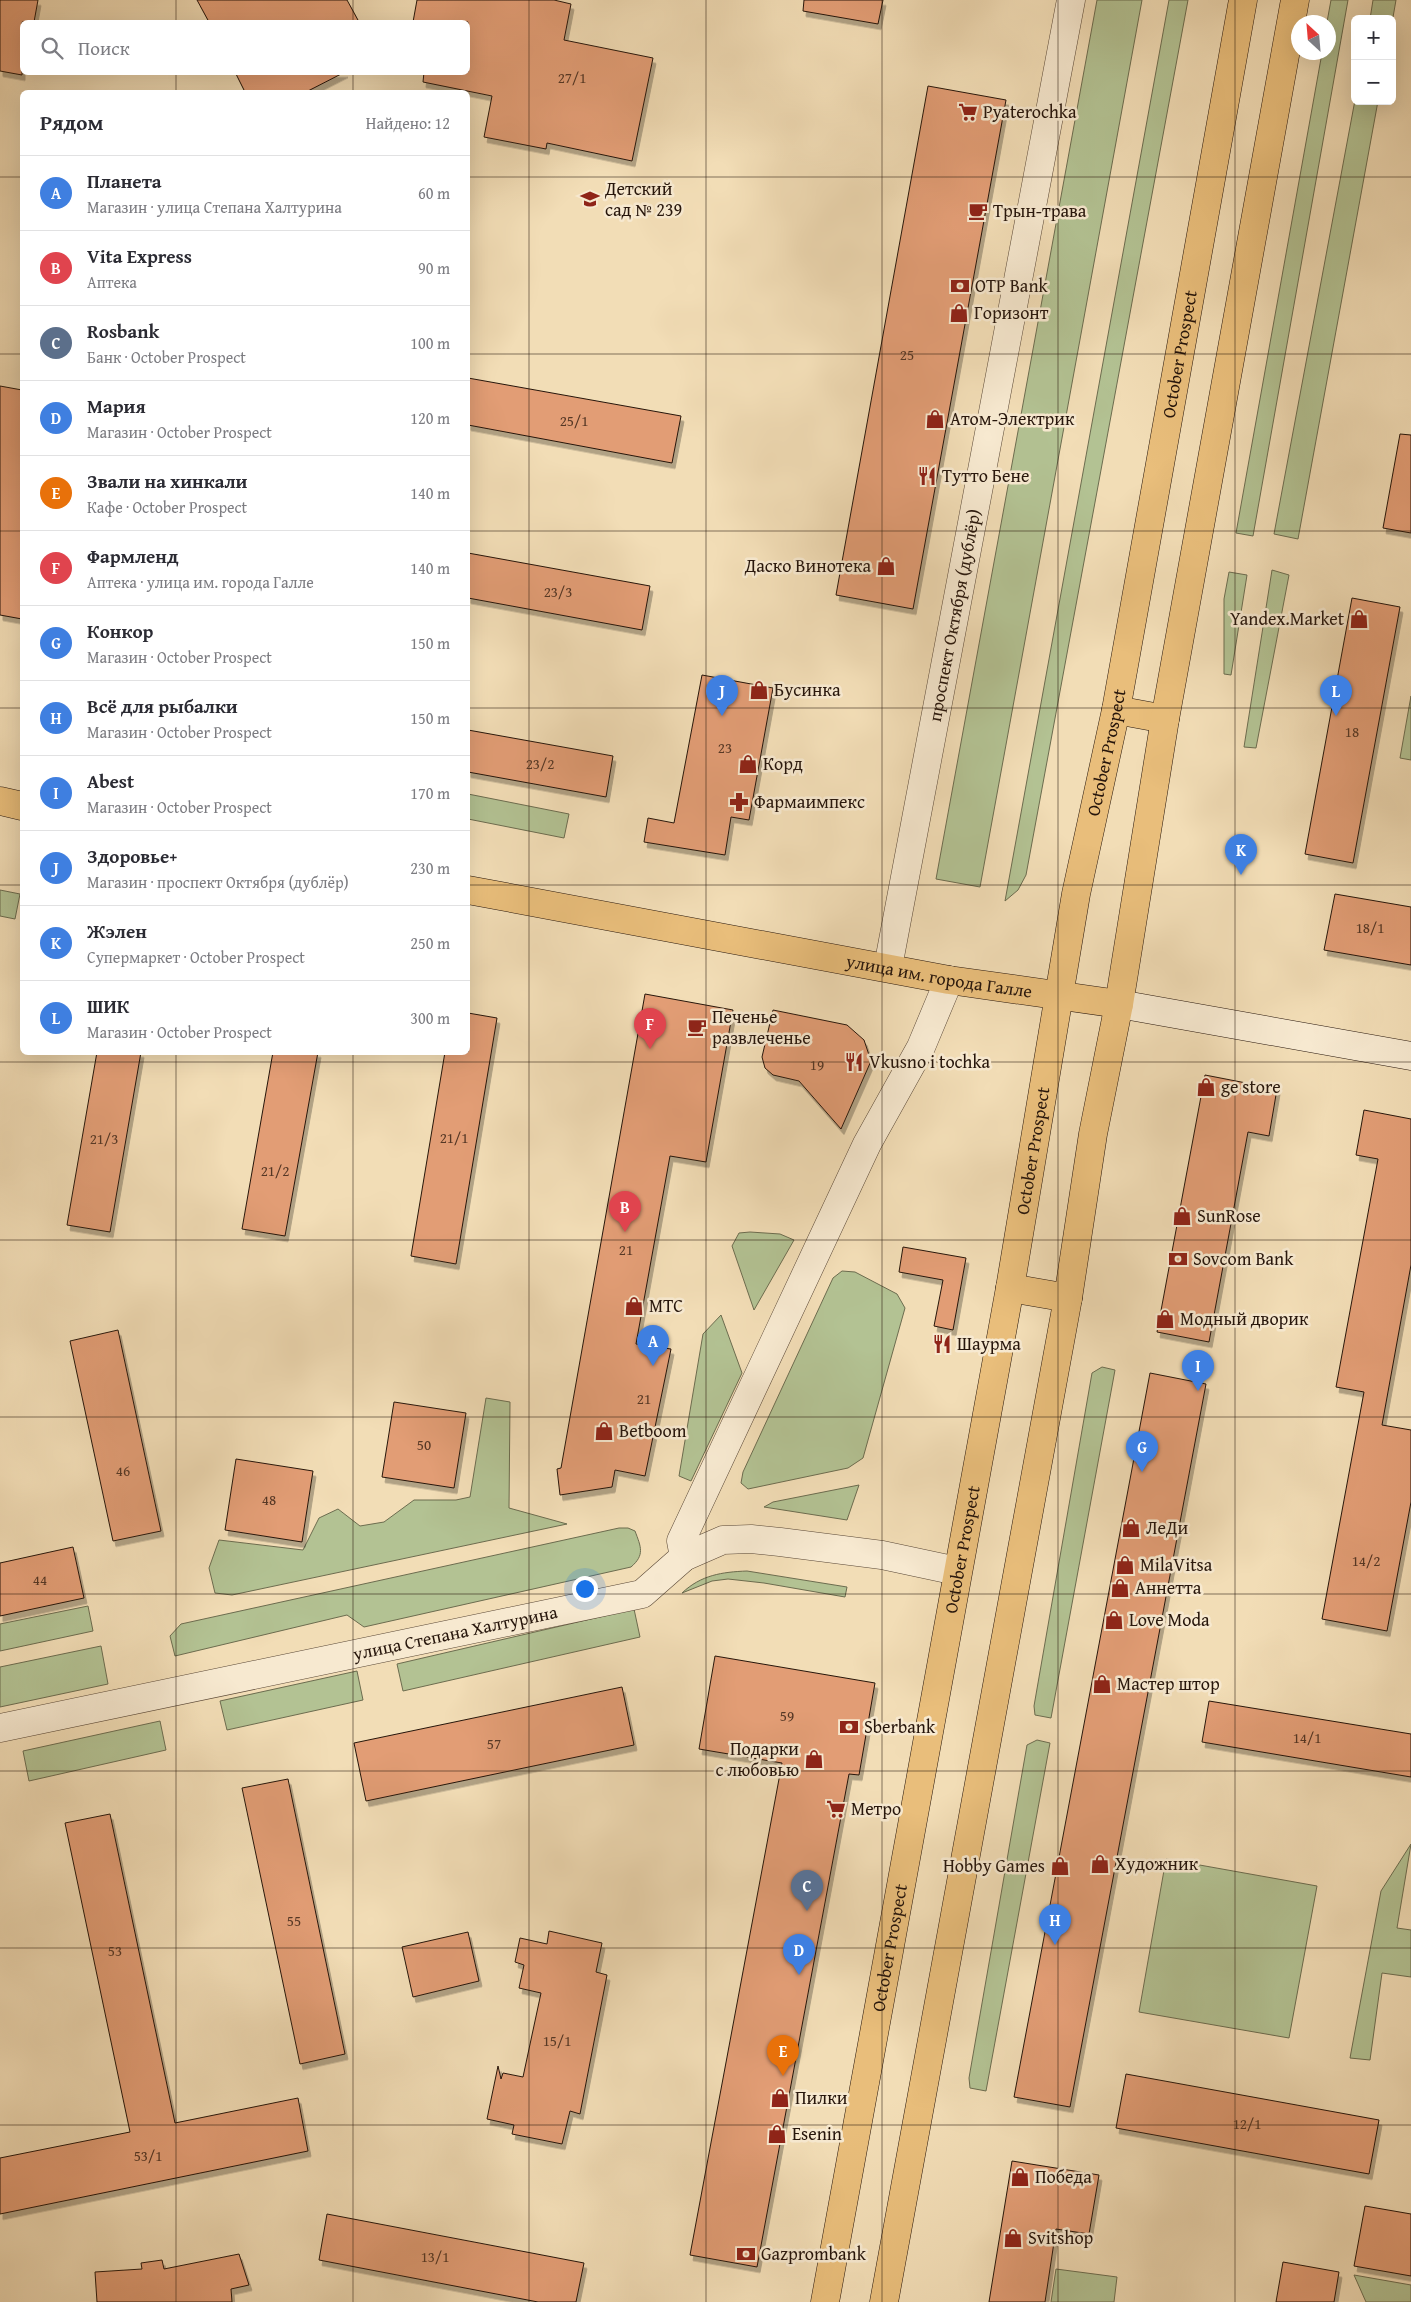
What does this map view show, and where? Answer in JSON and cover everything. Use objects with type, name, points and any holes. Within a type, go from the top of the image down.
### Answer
[{"type":"main road","name":"October Prospect","points":[[824,2302],[1010,1288],[1076,894],[1116,710],[1243,0]]},
{"type":"main road","points":[[884,2302],[1068,1298],[1093,1134],[1119,1004],[1165,720],[1295,0]]},
{"type":"main road","points":[[1116,710],[1165,720]]},
{"type":"main road","points":[[0,802],[20,806]]},
{"type":"main road","name":"улица им. города Галле","points":[[470,890],[621,920],[888,967],[949,980],[1060,994],[1119,1004]]},
{"type":"main road","points":[[1010,1288],[1068,1298]]},
{"type":"street","name":"проспект Октября (дублёр)","points":[[888,967],[1071,0]]},
{"type":"street","points":[[684,1557],[682,1541],[866,1144],[921,1047],[949,980]]},
{"type":"street","name":"улица им. города Галле","points":[[1119,1004],[1411,1056]]},
{"type":"street","name":"улица Степана Халтурина","points":[[0,1728],[642,1594],[684,1557],[723,1540],[751,1539],[882,1556],[957,1571]]},
{"type":"green space","points":[[1097,0],[1142,0],[980,887],[936,879]]},
{"type":"green space","points":[[1169,0],[1188,0],[1026,875],[1018,890],[1005,901]]},
{"type":"green space","points":[[1331,0],[1348,0],[1253,536],[1236,533],[1321,60],[1336,60],[1336,15],[1328,15]]},
{"type":"green space","points":[[1373,0],[1396,0],[1393,15],[1371,15]]},
{"type":"green space","points":[[1354,105],[1377,105],[1298,539],[1274,534]]},
{"type":"green space","points":[[1272,570],[1289,575],[1256,748],[1244,747]]},
{"type":"green space","points":[[1229,572],[1247,575],[1231,675],[1224,674],[1224,599]]},
{"type":"green space","points":[[1411,696],[1411,760],[1400,758]]},
{"type":"green space","points":[[470,794],[569,814],[564,838],[470,819]]},
{"type":"green space","points":[[0,890],[20,894],[15,919],[0,916]]},
{"type":"green space","points":[[739,1233],[780,1234],[794,1240],[754,1310],[732,1246]]},
{"type":"green space","points":[[842,1271],[855,1272],[897,1294],[905,1308],[863,1458],[848,1468],[748,1489],[741,1483],[743,1472],[833,1278]]},
{"type":"green space","points":[[721,1315],[742,1373],[691,1481],[679,1476],[703,1334]]},
{"type":"green space","points":[[1102,1367],[1115,1370],[1051,1718],[1035,1715],[1034,1706],[1092,1373]]},
{"type":"green space","points":[[486,1398],[510,1402],[509,1508],[567,1524],[232,1595],[215,1593],[209,1568],[219,1540],[303,1550],[319,1518],[338,1509],[360,1526],[384,1522],[414,1500],[456,1500],[470,1497]]},
{"type":"green space","points":[[859,1485],[847,1520],[764,1507],[773,1502]]},
{"type":"green space","points":[[619,1528],[628,1528],[635,1531],[639,1542],[640,1555],[631,1567],[364,1627],[347,1615],[175,1656],[170,1636],[181,1624]]},
{"type":"green space","points":[[747,1571],[847,1587],[845,1597],[764,1583],[728,1579],[712,1581],[682,1593],[704,1578],[729,1572]]},
{"type":"green space","points":[[88,1606],[93,1631],[0,1651],[0,1624]]},
{"type":"green space","points":[[634,1609],[640,1637],[403,1691],[397,1664]]},
{"type":"green space","points":[[101,1646],[108,1684],[0,1707],[0,1667]]},
{"type":"green space","points":[[357,1671],[363,1700],[227,1730],[220,1701]]},
{"type":"green space","points":[[160,1721],[166,1750],[29,1781],[23,1751]]},
{"type":"green space","points":[[1037,1740],[1050,1743],[986,2091],[970,2088],[969,2078],[1027,1745]]},
{"type":"green space","points":[[1411,1844],[1397,1928],[1411,1930],[1411,1977],[1382,1973],[1370,2060],[1350,2058],[1381,1891]]},
{"type":"green space","points":[[1166,1859],[1317,1886],[1289,2038],[1139,2012]]},
{"type":"green space","points":[[1056,2269],[1117,2277],[1114,2302],[1051,2302]]},
{"type":"green space","points":[[1354,2275],[1411,2285],[1411,2302],[1366,2302]]},
{"type":"building","points":[[0,0],[38,0],[34,20],[20,20],[20,75],[0,71]]},
{"type":"building","points":[[197,0],[347,0],[358,20],[208,20]]},
{"type":"building","points":[[417,0],[554,0],[571,4],[564,40],[653,58],[632,161],[547,143],[546,149],[484,137],[492,96],[470,90],[423,82],[424,75],[470,75],[470,20],[413,20]]},
{"type":"building","points":[[804,0],[883,0],[878,24],[803,11]]},
{"type":"building","points":[[236,75],[339,75],[310,90],[244,90]]},
{"type":"building","points":[[928,86],[1006,100],[913,609],[836,595]]},
{"type":"building","points":[[470,378],[681,416],[672,463],[470,425]]},
{"type":"building","points":[[0,386],[20,390],[20,619],[0,615]]},
{"type":"building","points":[[1400,434],[1411,435],[1411,533],[1383,528]]},
{"type":"building","points":[[470,553],[650,586],[642,630],[470,598]]},
{"type":"building","points":[[1352,598],[1400,607],[1353,863],[1305,854]]},
{"type":"building","points":[[702,675],[773,688],[749,820],[731,817],[725,855],[644,842],[648,818],[674,823]]},
{"type":"building","points":[[470,730],[613,756],[606,797],[470,772]]},
{"type":"building","points":[[1335,894],[1411,907],[1411,965],[1324,950]]},
{"type":"building","points":[[645,994],[733,1010],[706,1162],[670,1156],[636,1344],[671,1349],[645,1476],[615,1470],[612,1487],[560,1495],[557,1469],[561,1468]]},
{"type":"building","points":[[773,1010],[847,1025],[864,1040],[871,1061],[841,1129],[799,1081],[773,1075],[765,1068],[762,1057]]},
{"type":"building","points":[[470,1013],[497,1018],[456,1264],[411,1256],[444,1055],[470,1055]]},
{"type":"building","points":[[96,1055],[140,1055],[110,1232],[67,1225]]},
{"type":"building","points":[[272,1055],[317,1055],[285,1236],[242,1229]]},
{"type":"building","points":[[1205,1075],[1277,1089],[1269,1136],[1248,1132],[1209,1342],[1157,1332]]},
{"type":"building","points":[[1364,1110],[1411,1119],[1411,1265],[1382,1425],[1411,1430],[1411,1502],[1387,1631],[1322,1619],[1364,1392],[1336,1387],[1378,1159],[1356,1155]]},
{"type":"building","points":[[903,1247],[966,1258],[953,1330],[934,1326],[943,1280],[899,1272]]},
{"type":"building","points":[[118,1330],[161,1531],[113,1541],[70,1341]]},
{"type":"building","points":[[1150,1373],[1206,1384],[1070,2107],[1014,2097]]},
{"type":"building","points":[[394,1402],[466,1413],[454,1488],[382,1477]]},
{"type":"building","points":[[236,1459],[313,1471],[302,1542],[225,1530]]},
{"type":"building","points":[[73,1547],[84,1598],[0,1616],[0,1563]]},
{"type":"building","points":[[715,1656],[875,1683],[859,1775],[849,1774],[757,2267],[690,2255],[782,1763],[699,1749]]},
{"type":"building","points":[[622,1687],[634,1745],[366,1801],[354,1743]]},
{"type":"building","points":[[1209,1701],[1411,1734],[1411,1777],[1202,1742]]},
{"type":"building","points":[[288,1779],[345,2054],[300,2064],[242,1788]]},
{"type":"building","points":[[110,1814],[175,2123],[298,2098],[308,2151],[0,2214],[0,2158],[130,2132],[65,1823]]},
{"type":"building","points":[[549,1931],[602,1943],[596,1972],[607,1975],[580,2114],[570,2111],[562,2144],[512,2134],[514,2125],[487,2119],[498,2066],[501,2079],[503,2073],[523,2077],[541,1993],[519,1988],[524,1965],[515,1962],[520,1938],[547,1944]]},
{"type":"building","points":[[468,1932],[479,1981],[413,1997],[402,1947]]},
{"type":"building","points":[[1126,2074],[1379,2120],[1369,2174],[1116,2128]]},
{"type":"building","points":[[1012,2161],[1099,2175],[1089,2234],[1056,2229],[1045,2302],[989,2302]]},
{"type":"building","points":[[1365,2206],[1411,2214],[1411,2276],[1354,2266]]},
{"type":"building","points":[[327,2214],[584,2263],[576,2302],[538,2302],[319,2260]]},
{"type":"building","points":[[239,2254],[249,2285],[231,2289],[232,2302],[97,2302],[95,2272],[142,2269],[141,2263],[162,2260],[164,2269]]},
{"type":"building","points":[[1283,2262],[1339,2272],[1334,2302],[1276,2302]]},
{"type":"place","name":"Pyaterochka","points":[[968,112]]},
{"type":"place","name":"Детский сад № 239","points":[[590,199]]},
{"type":"place","name":"Трын-трава","points":[[978,211]]},
{"type":"place","name":"OTP Bank","points":[[960,286]]},
{"type":"place","name":"Горизонт","points":[[959,313]]},
{"type":"place","name":"Атом-Электрик","points":[[935,419]]},
{"type":"place","name":"Тутто Бене","points":[[927,476]]},
{"type":"place","name":"Даско Винотека","points":[[886,566]]},
{"type":"place","name":"Yandex.Market","points":[[1359,619]]},
{"type":"place","name":"Бусинка","points":[[759,690]]},
{"type":"place","name":"Здоровье+","points":[[722,716]]},
{"type":"place","name":"ШИК","points":[[1336,716]]},
{"type":"place","name":"Корд","points":[[748,764]]},
{"type":"place","name":"Фармаимпекс","points":[[739,802]]},
{"type":"place","name":"Жэлен","points":[[1241,875]]},
{"type":"place","name":"Печенье развлеченье","points":[[697,1027]]},
{"type":"place","name":"Фармленд","points":[[650,1049]]},
{"type":"place","name":"Vkusno i tochka","points":[[854,1062]]},
{"type":"place","name":"ge store","points":[[1206,1087]]},
{"type":"place","name":"SunRose","points":[[1182,1216]]},
{"type":"place","name":"Vita Express","points":[[625,1232]]},
{"type":"place","name":"Sovcom Bank","points":[[1178,1259]]},
{"type":"place","name":"МТС","points":[[634,1306]]},
{"type":"place","name":"Модный дворик","points":[[1165,1319]]},
{"type":"place","name":"Шаурма","points":[[942,1344]]},
{"type":"place","name":"Планета","points":[[653,1366]]},
{"type":"place","name":"Abest","points":[[1198,1391]]},
{"type":"place","name":"Betboom","points":[[604,1431]]},
{"type":"place","name":"Конкор","points":[[1142,1472]]},
{"type":"place","name":"ЛеДи","points":[[1131,1528]]},
{"type":"place","name":"MilaVitsa","points":[[1125,1565]]},
{"type":"place","name":"Аннетта","points":[[1120,1588]]},
{"type":"place","name":"Love Moda","points":[[1114,1620]]},
{"type":"place","name":"Мастер штор","points":[[1102,1684]]},
{"type":"place","name":"Sberbank","points":[[849,1727]]},
{"type":"place","name":"Подарки с любовью","points":[[814,1759]]},
{"type":"place","name":"Метро","points":[[836,1809]]},
{"type":"place","name":"Художник","points":[[1100,1864]]},
{"type":"place","name":"Hobby Games","points":[[1060,1866]]},
{"type":"place","name":"Rosbank","points":[[807,1911]]},
{"type":"place","name":"Всё для рыбалки","points":[[1055,1945]]},
{"type":"place","name":"Мария","points":[[799,1975]]},
{"type":"place","name":"Звали на хинкали","points":[[783,2076]]},
{"type":"place","name":"Пилки","points":[[780,2098]]},
{"type":"place","name":"Esenin","points":[[777,2134]]},
{"type":"place","name":"Победа","points":[[1020,2177]]},
{"type":"place","name":"Svitshop","points":[[1013,2238]]},
{"type":"place","name":"Gazprombank","points":[[746,2254]]}]
